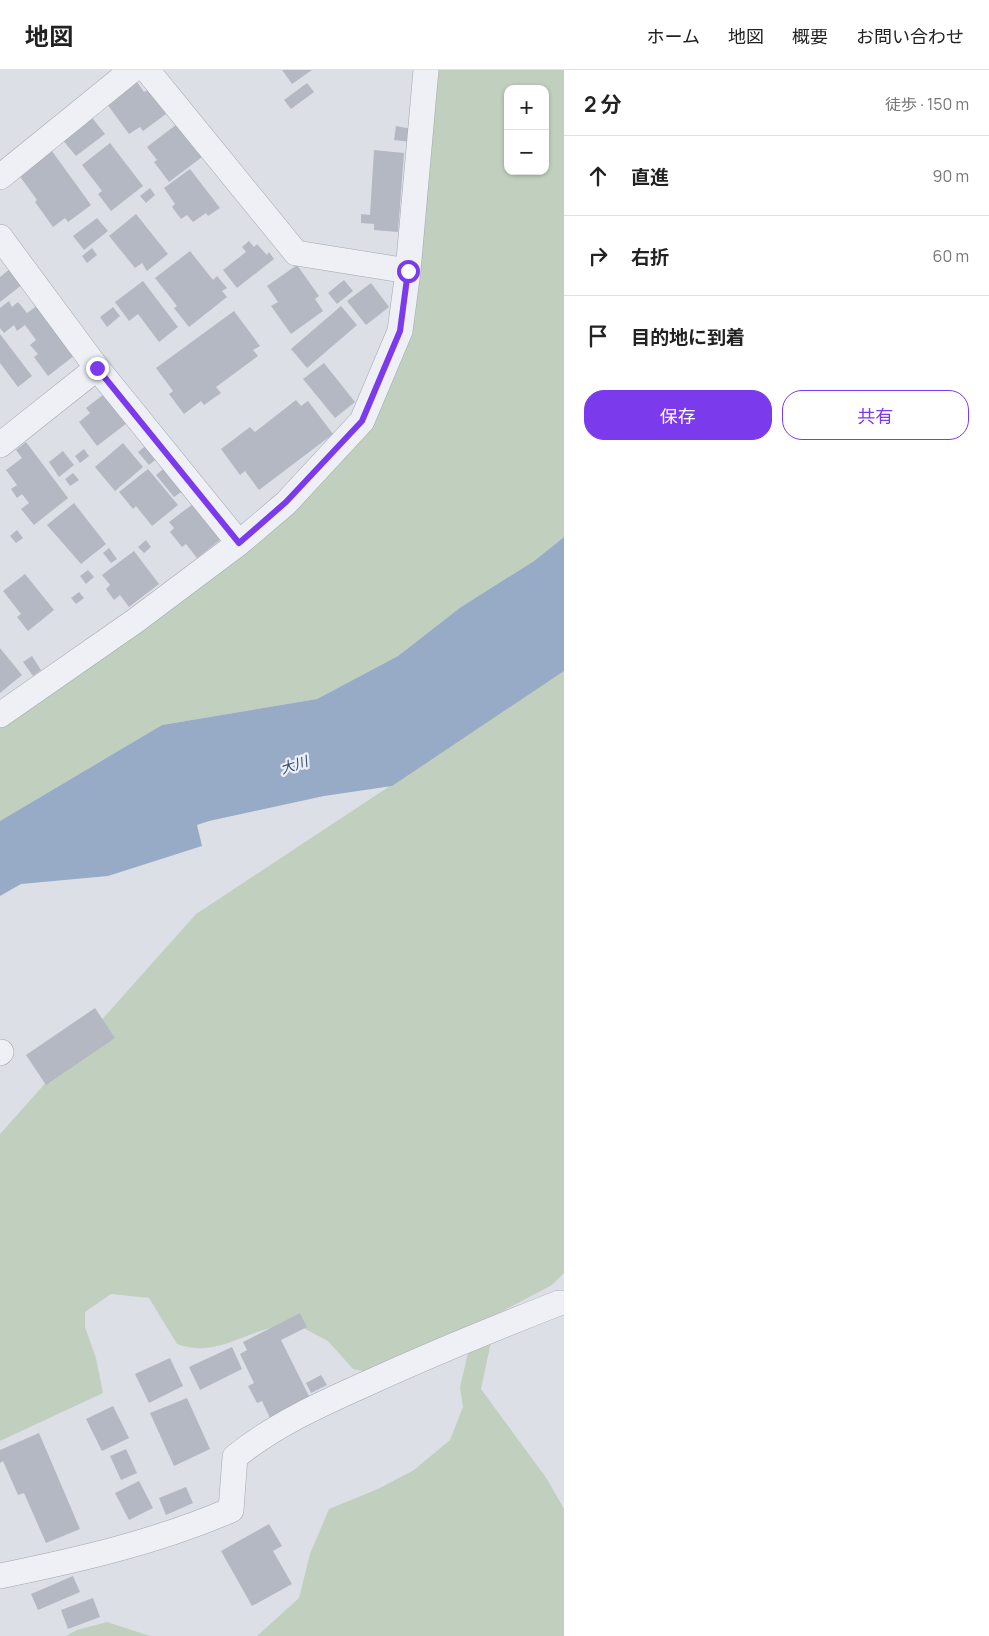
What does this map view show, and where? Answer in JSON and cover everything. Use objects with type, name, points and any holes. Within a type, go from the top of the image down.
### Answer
[{"type":"street","points":[[0,176],[132,70]]},
{"type":"street","points":[[147,70],[296,253],[408,271]]},
{"type":"street","points":[[0,715],[135,621],[239,543],[286,502],[362,421],[400,331],[408,271],[426,70]]},
{"type":"street","points":[[0,237],[97,368],[239,543]]},
{"type":"street","points":[[0,445],[97,368]]},
{"type":"street","points":[[0,1576],[70,1562],[174,1532],[231,1510],[235,1457],[253,1442],[334,1398],[427,1356],[559,1303],[564,1303]]},
{"type":"green space","points":[[439,70],[564,70],[564,537],[534,561],[461,607],[398,656],[317,699],[162,725],[0,821],[0,723],[376,416],[414,321]]},
{"type":"green space","points":[[564,671],[564,1273],[552,1285],[497,1314],[481,1389],[547,1479],[564,1509],[564,1636],[257,1636],[299,1598],[310,1554],[329,1509],[378,1489],[414,1470],[450,1440],[463,1407],[460,1387],[472,1336],[454,1332],[373,1373],[353,1369],[328,1341],[294,1323],[270,1328],[223,1345],[212,1347],[201,1348],[177,1344],[149,1298],[111,1294],[85,1312],[85,1327],[96,1358],[103,1393],[0,1441],[0,1134],[196,914]]},
{"type":"green space","points":[[107,1622],[150,1636],[66,1636],[77,1630]]},
{"type":"water","name":"大川","points":[[564,537],[564,671],[392,786],[324,796],[209,821],[197,825],[202,846],[108,876],[21,884],[0,896],[0,821],[162,725],[317,699],[398,656],[461,607],[534,561]]},
{"type":"building","points":[[282,70],[312,70],[292,84]]},
{"type":"building","points":[[137,82],[144,92],[148,90],[166,114],[143,131],[140,127],[129,134],[107,104]]},
{"type":"building","points":[[307,83],[314,92],[291,109],[284,100]]},
{"type":"building","points":[[90,115],[105,134],[76,156],[61,138]]},
{"type":"building","points":[[177,124],[202,157],[169,182],[154,162],[157,160],[147,147]]},
{"type":"building","points":[[396,126],[412,129],[410,142],[394,140]]},
{"type":"building","points":[[110,143],[143,186],[111,211],[98,194],[102,191],[82,165]]},
{"type":"building","points":[[49,147],[91,205],[68,222],[65,218],[53,227],[35,202],[37,200],[16,171]]},
{"type":"building","points":[[374,150],[404,153],[398,232],[374,230],[374,224],[361,223],[361,214],[370,215]]},
{"type":"building","points":[[190,169],[220,208],[208,216],[206,213],[193,222],[187,215],[181,219],[172,207],[175,204],[164,188]]},
{"type":"building","points":[[150,188],[155,195],[146,203],[140,196]]},
{"type":"building","points":[[136,214],[168,254],[147,271],[142,263],[135,268],[109,236]]},
{"type":"building","points":[[97,218],[108,231],[84,250],[73,236]]},
{"type":"building","points":[[249,241],[254,247],[257,244],[267,255],[269,252],[274,259],[237,288],[223,270],[246,252],[242,247]]},
{"type":"building","points":[[92,248],[97,255],[87,263],[82,256]]},
{"type":"building","points":[[190,251],[213,280],[217,276],[227,288],[222,291],[227,297],[189,327],[174,308],[177,306],[155,278]]},
{"type":"building","points":[[297,265],[319,296],[315,299],[323,311],[291,334],[271,306],[278,302],[267,286]]},
{"type":"building","points":[[11,268],[23,284],[0,302],[0,277]]},
{"type":"building","points":[[344,280],[353,291],[337,304],[328,293]]},
{"type":"building","points":[[143,281],[178,327],[159,342],[138,314],[129,321],[115,302]]},
{"type":"building","points":[[371,283],[389,307],[366,325],[347,301]]},
{"type":"building","points":[[9,301],[12,307],[18,302],[27,313],[41,303],[79,352],[48,376],[34,357],[38,354],[30,345],[36,340],[25,325],[17,331],[14,325],[4,333],[0,328],[0,308]]},
{"type":"building","points":[[341,306],[357,325],[307,368],[291,349]]},
{"type":"building","points":[[113,307],[120,316],[107,327],[100,317]]},
{"type":"building","points":[[234,311],[260,346],[253,350],[258,356],[216,387],[221,393],[204,405],[201,401],[184,414],[169,394],[173,391],[156,368]]},
{"type":"building","points":[[0,334],[32,376],[18,387],[0,363]]},
{"type":"building","points":[[324,363],[355,402],[335,418],[303,379]]},
{"type":"building","points":[[108,391],[131,420],[97,446],[79,422],[90,413],[86,408]]},
{"type":"building","points":[[296,400],[301,406],[308,401],[333,434],[259,490],[245,471],[240,475],[221,449],[250,427],[255,432]]},
{"type":"building","points":[[26,442],[68,498],[34,525],[21,509],[29,503],[22,494],[17,498],[11,489],[17,485],[6,470],[22,458],[16,450]]},
{"type":"building","points":[[123,443],[143,467],[115,491],[95,467]]},
{"type":"building","points":[[149,443],[160,456],[149,465],[138,452]]},
{"type":"building","points":[[84,449],[89,456],[80,463],[75,456]]},
{"type":"building","points":[[63,451],[74,465],[59,477],[49,462]]},
{"type":"building","points":[[168,465],[187,488],[174,497],[156,475]]},
{"type":"building","points":[[148,469],[178,505],[152,526],[136,506],[133,509],[119,492]]},
{"type":"building","points":[[73,473],[79,480],[70,486],[65,479]]},
{"type":"building","points":[[74,503],[106,544],[81,564],[47,525]]},
{"type":"building","points":[[193,504],[220,540],[197,558],[186,544],[182,547],[170,532],[174,528],[169,522]]},
{"type":"building","points":[[17,530],[23,538],[16,543],[10,536]]},
{"type":"building","points":[[146,540],[151,547],[144,553],[138,547]]},
{"type":"building","points":[[109,548],[117,559],[111,563],[103,553]]},
{"type":"building","points":[[134,551],[159,584],[129,607],[120,595],[114,600],[106,589],[110,585],[102,575]]},
{"type":"building","points":[[88,570],[94,577],[86,584],[80,576]]},
{"type":"building","points":[[25,574],[54,610],[28,631],[17,617],[21,614],[3,591]]},
{"type":"building","points":[[79,592],[84,598],[76,604],[71,598]]},
{"type":"building","points":[[0,648],[22,675],[0,693]]},
{"type":"building","points":[[32,656],[41,670],[33,676],[23,662]]},
{"type":"building","points":[[95,1008],[115,1038],[46,1085],[26,1055]]},
{"type":"building","points":[[300,1313],[307,1327],[281,1340],[311,1400],[271,1420],[262,1401],[257,1403],[248,1386],[254,1383],[240,1354],[247,1350],[243,1342]]},
{"type":"building","points":[[232,1347],[242,1369],[200,1390],[189,1367]]},
{"type":"building","points":[[170,1358],[183,1386],[149,1403],[135,1374]]},
{"type":"building","points":[[321,1375],[327,1385],[311,1393],[306,1383]]},
{"type":"building","points":[[187,1398],[210,1449],[174,1466],[150,1413]]},
{"type":"building","points":[[113,1406],[129,1438],[102,1451],[86,1419]]},
{"type":"building","points":[[39,1433],[80,1529],[46,1543],[24,1493],[18,1495],[3,1461],[0,1463],[0,1450]]},
{"type":"building","points":[[126,1449],[137,1473],[121,1480],[110,1456]]},
{"type":"building","points":[[139,1481],[153,1508],[129,1520],[115,1493]]},
{"type":"building","points":[[186,1487],[193,1503],[166,1515],[159,1498]]},
{"type":"building","points":[[269,1524],[282,1546],[273,1551],[292,1584],[252,1606],[221,1551]]},
{"type":"building","points":[[73,1576],[80,1592],[38,1610],[31,1594]]},
{"type":"building","points":[[93,1598],[100,1617],[68,1629],[61,1610]]},
{"type":"route","points":[[97,368],[239,543],[286,502],[362,421],[400,331],[408,271]]}]
